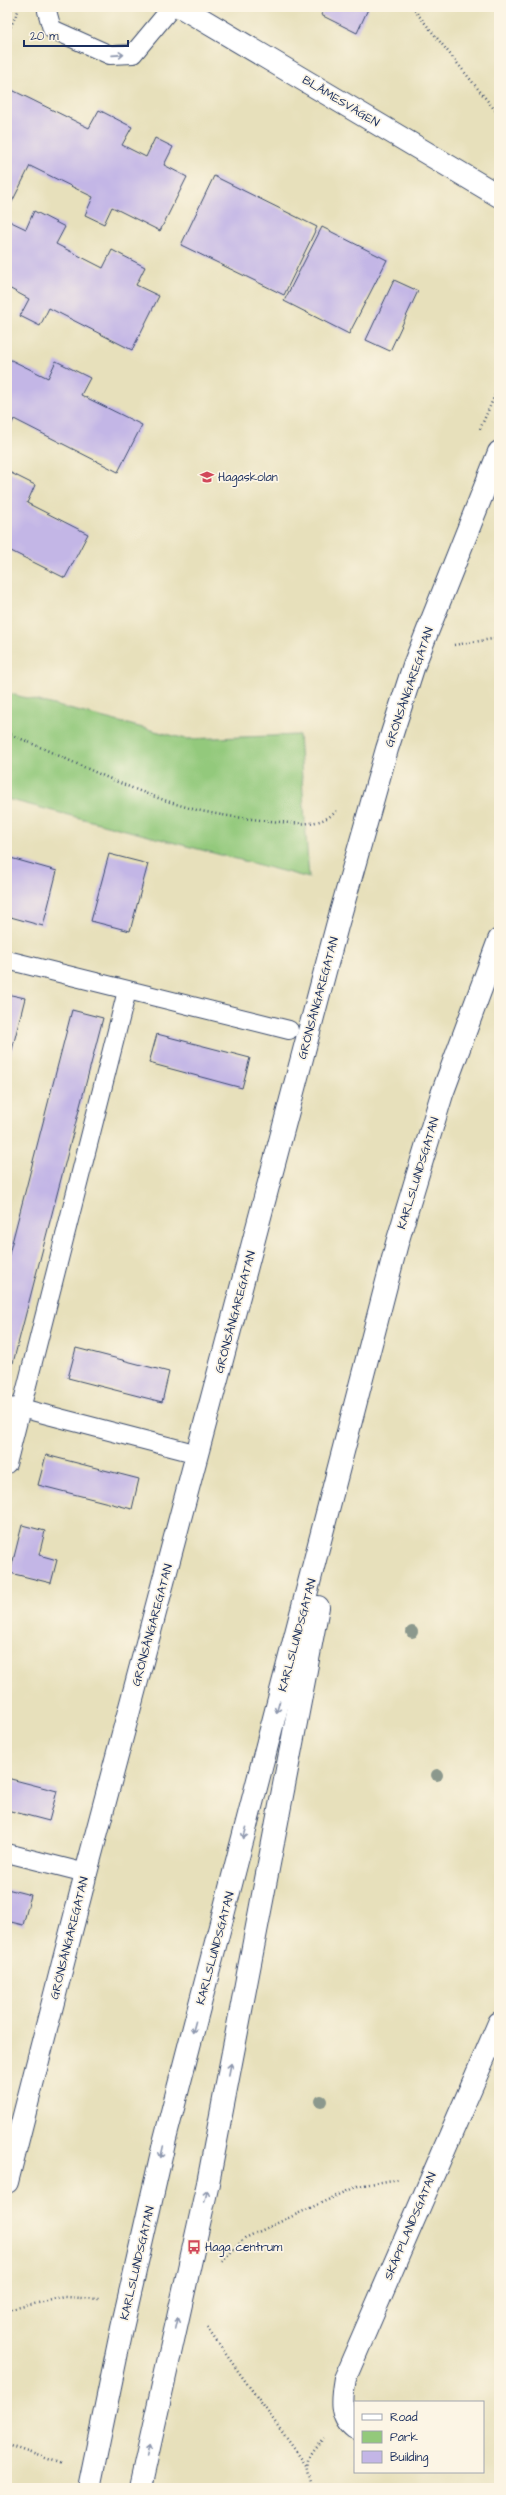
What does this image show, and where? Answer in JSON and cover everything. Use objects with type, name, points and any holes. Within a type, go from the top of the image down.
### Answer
[{"type":"main road","name":"BLÅMESVÄGEN","points":[[182,7],[499,196]]},
{"type":"main road","name":"GRÖNSÅNGAREGATAN","points":[[7,2182],[86,1873],[337,926],[387,749],[420,651],[499,452]]},
{"type":"main road","name":"KARLSLUNDSGATAN","points":[[89,2488],[122,2328],[165,2139],[355,1412],[397,1243],[442,1094],[499,940]]},
{"type":"main road","name":"KARLSLUNDSGATAN","points":[[140,2488],[208,2184],[355,1412]]},
{"type":"main road","name":"SKÄPPLANDSGATAN","points":[[351,2423],[341,2405],[345,2378],[499,2023]]},
{"type":"lane","points":[[49,7],[47,11],[52,29],[110,55],[133,54],[172,7]]},
{"type":"lane","points":[[7,960],[289,1030]]},
{"type":"lane","points":[[7,1464],[14,1408],[127,991]]},
{"type":"lane","points":[[14,1408],[198,1454]]},
{"type":"lane","points":[[7,1853],[86,1873]]},
{"type":"path","points":[[7,34],[20,7]]},
{"type":"path","points":[[412,7],[499,115]]},
{"type":"path","points":[[420,651],[499,638]]},
{"type":"path","points":[[7,733],[154,796],[208,812],[229,816],[308,825],[331,817],[343,806]]},
{"type":"path","points":[[220,2263],[245,2238],[358,2186],[433,2173]]},
{"type":"path","points":[[7,2310],[66,2297],[101,2299]]},
{"type":"path","points":[[205,2326],[306,2465],[313,2488]]},
{"type":"path","points":[[306,2465],[310,2451],[351,2423]]},
{"type":"path","points":[[7,2445],[66,2465]]},
{"type":"green space","points":[[7,693],[186,739],[299,735],[309,878],[7,799]]},
{"type":"building","points":[[325,7],[369,7],[357,33],[321,15]]},
{"type":"building","points":[[8,88],[89,128],[99,110],[132,127],[122,145],[146,157],[155,138],[173,147],[164,165],[187,177],[160,231],[112,207],[104,224],[85,215],[93,197],[30,166],[7,212]]},
{"type":"building","points":[[214,176],[317,227],[284,295],[181,245]]},
{"type":"building","points":[[34,211],[65,227],[56,244],[103,268],[112,250],[145,267],[136,285],[159,296],[132,350],[49,308],[40,326],[20,316],[29,299],[7,287],[7,220],[26,229]]},
{"type":"building","points":[[322,227],[387,260],[349,334],[284,301]]},
{"type":"building","points":[[394,280],[418,291],[390,351],[366,340]]},
{"type":"building","points":[[7,358],[48,378],[56,361],[90,378],[81,395],[142,425],[118,472],[14,419],[7,434]]},
{"type":"building","points":[[7,471],[35,485],[27,503],[88,534],[65,578],[7,549]]},
{"type":"building","points":[[109,854],[148,864],[130,931],[91,921]]},
{"type":"building","points":[[7,857],[57,871],[43,926],[7,916]]},
{"type":"building","points":[[7,994],[25,998],[8,1066],[7,1066]]},
{"type":"building","points":[[72,1010],[103,1018],[13,1363],[7,1361],[7,1262]]},
{"type":"building","points":[[157,1034],[250,1058],[242,1088],[149,1063]]},
{"type":"building","points":[[76,1348],[169,1372],[162,1402],[68,1378]]},
{"type":"building","points":[[46,1455],[139,1479],[132,1509],[38,1485]]},
{"type":"building","points":[[22,1525],[45,1531],[39,1555],[57,1560],[51,1583],[10,1573]]},
{"type":"building","points":[[7,1778],[57,1791],[49,1821],[7,1810]]},
{"type":"building","points":[[7,1889],[31,1895],[23,1925],[7,1921]]},
{"type":"place","name":"Hagaskolan","points":[[207,477]]},
{"type":"place","name":"Haga centrum","points":[[194,2247]]}]
